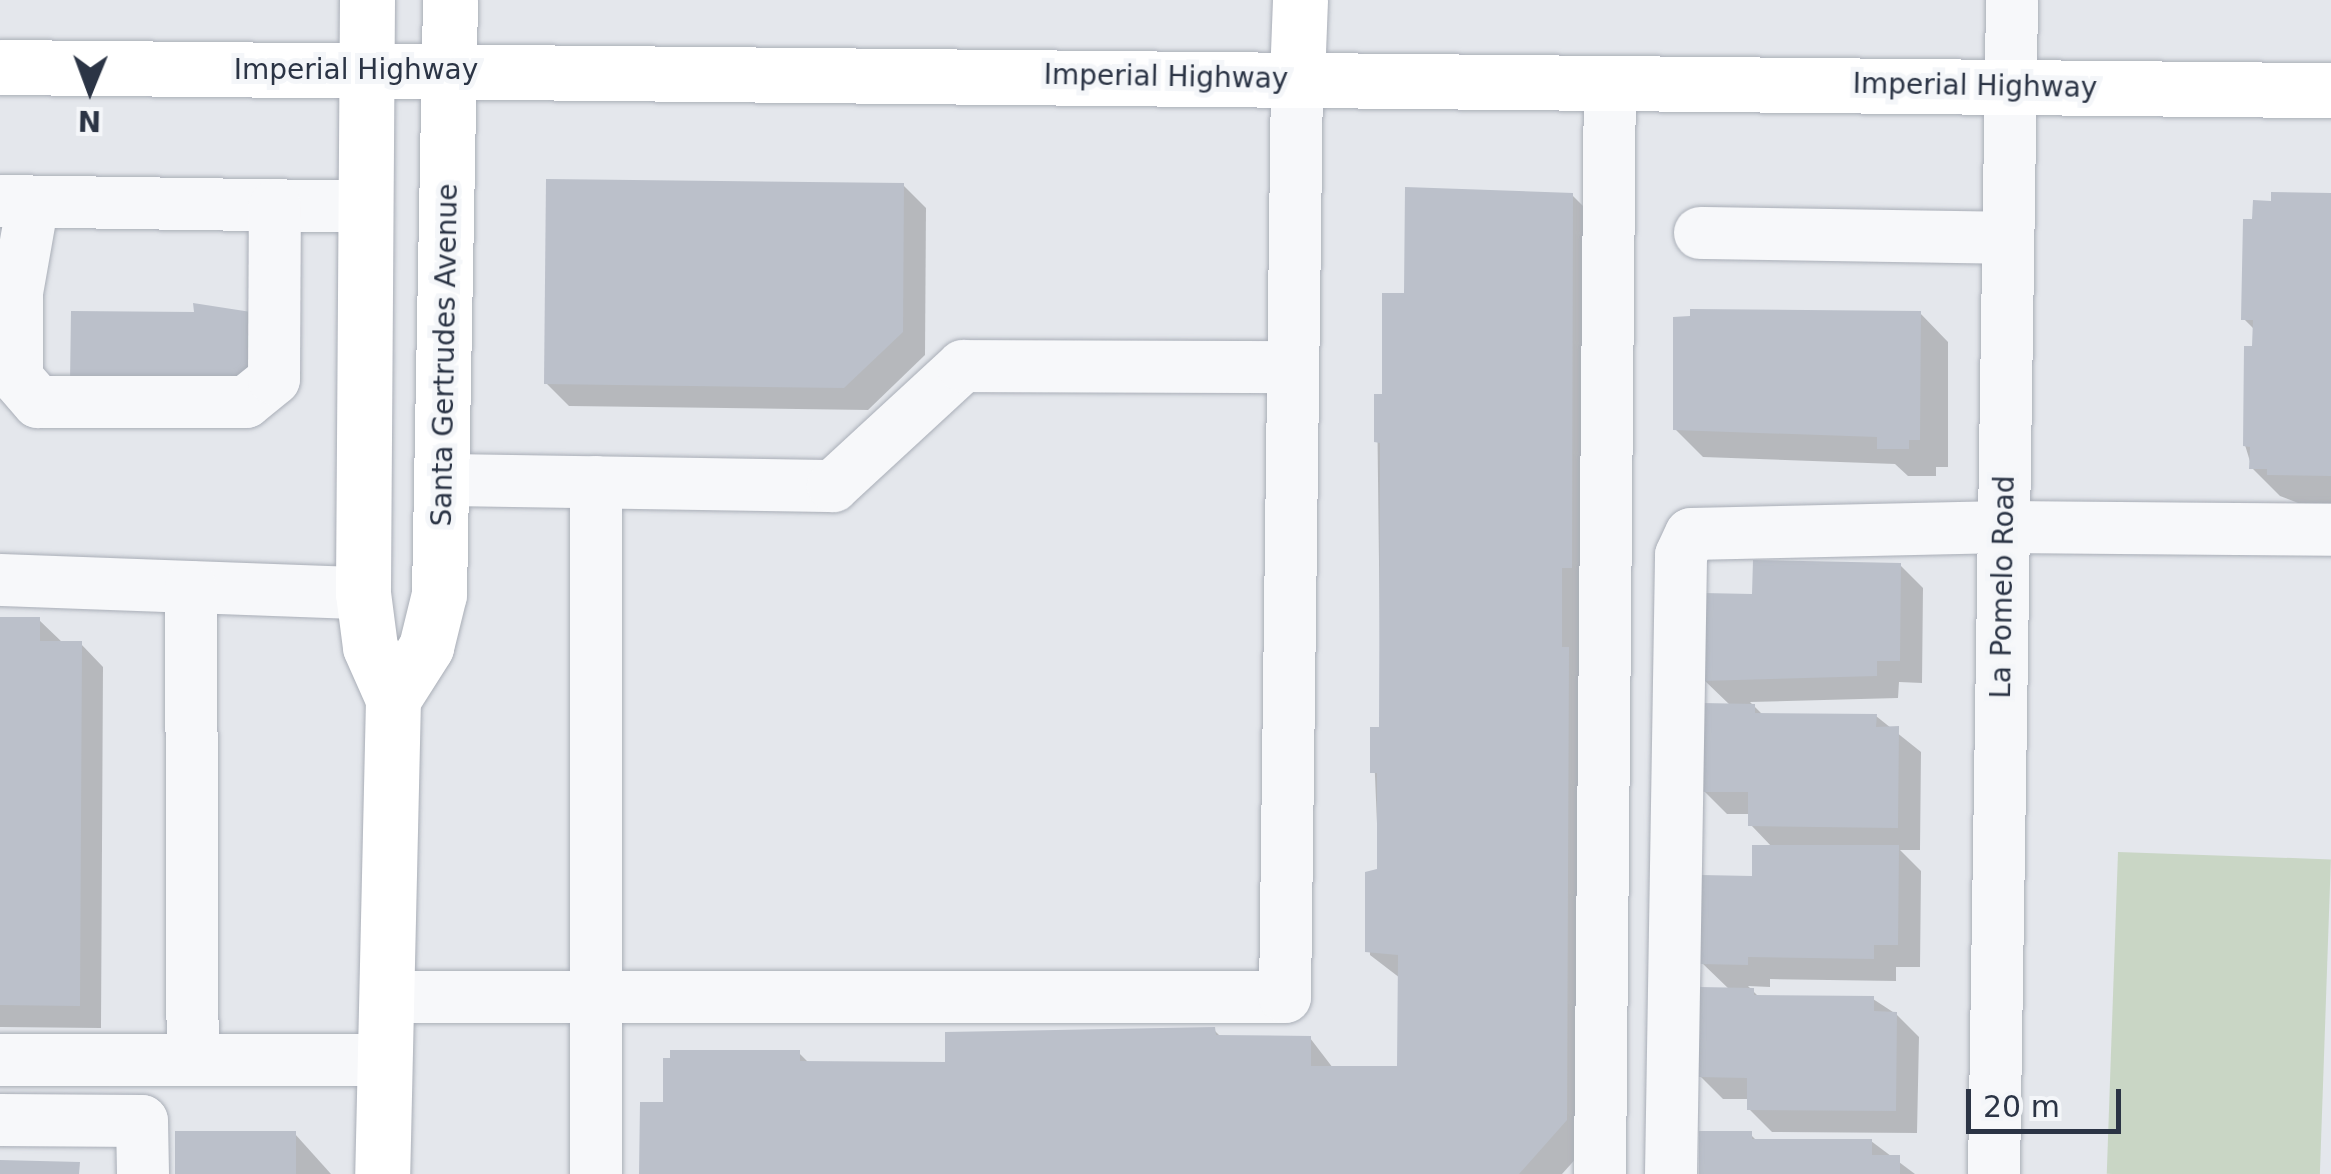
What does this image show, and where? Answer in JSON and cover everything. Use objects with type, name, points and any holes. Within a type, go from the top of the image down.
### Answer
[{"type":"main road","points":[[367,0],[363,593],[370,647],[393,699],[382,1174]]},
{"type":"main road","name":"Santa Gertrudes Avenue","points":[[393,699],[426,647],[439,594],[450,0]]},
{"type":"main road","points":[[1296,78],[1300,0]]},
{"type":"main road","name":"Imperial Highway","points":[[0,67],[2331,90]]},
{"type":"street","name":"La Pomelo Road","points":[[1994,1174],[2012,0]]},
{"type":"street","points":[[386,997],[1285,996],[1296,78]]},
{"type":"street","points":[[1600,1174],[1610,82]]},
{"type":"street","points":[[274,206],[274,379],[246,402],[38,402],[17,378],[17,202],[363,207]]},
{"type":"street","points":[[1700,233],[2008,238]]},
{"type":"street","points":[[444,480],[833,486],[963,366],[1293,367]]},
{"type":"street","points":[[596,482],[596,1174]]},
{"type":"street","points":[[1671,1174],[1681,555],[1691,534],[2004,527],[2331,530]]},
{"type":"street","points":[[0,580],[363,593]]},
{"type":"street","points":[[191,587],[193,1060]]},
{"type":"street","points":[[0,1060],[384,1060]]},
{"type":"street","points":[[0,1120],[142,1121],[142,1174]]},
{"type":"green space","points":[[2118,852],[2331,859],[2320,1174],[2107,1174]]},
{"type":"building","points":[[546,179],[904,183],[903,332],[844,388],[544,384]]},
{"type":"building","points":[[1405,187],[1573,193],[1572,568],[1562,568],[1562,647],[1569,647],[1567,1120],[1519,1174],[639,1174],[640,1102],[663,1102],[663,1058],[670,1058],[670,1050],[800,1050],[800,1061],[945,1062],[945,1032],[1215,1027],[1216,1035],[1311,1036],[1311,1066],[1397,1066],[1398,955],[1365,952],[1365,872],[1377,869],[1377,773],[1370,773],[1370,727],[1379,727],[1380,443],[1374,442],[1374,394],[1382,394],[1382,293],[1404,293]]},
{"type":"building","points":[[2271,192],[2331,193],[2331,476],[2267,475],[2267,469],[2249,469],[2250,447],[2243,446],[2244,346],[2252,346],[2253,320],[2241,320],[2243,219],[2252,219],[2253,200],[2271,201]]},
{"type":"building","points":[[193,303],[251,312],[262,378],[70,382],[71,311],[194,312]]},
{"type":"building","points":[[1690,309],[1921,311],[1920,440],[1909,440],[1909,449],[1877,449],[1877,437],[1673,430],[1673,317],[1690,316]]},
{"type":"building","points":[[1753,560],[1901,563],[1900,661],[1877,661],[1877,676],[1702,681],[1703,593],[1752,594]]},
{"type":"building","points":[[0,617],[40,617],[40,641],[82,641],[80,1006],[0,1005]]},
{"type":"building","points":[[1702,703],[1755,704],[1755,713],[1877,714],[1876,727],[1899,726],[1898,828],[1748,826],[1748,792],[1701,792]]},
{"type":"building","points":[[1752,845],[1899,845],[1898,945],[1874,945],[1874,959],[1748,957],[1748,965],[1700,964],[1701,875],[1752,876]]},
{"type":"building","points":[[1699,987],[1754,988],[1754,995],[1874,996],[1874,1011],[1897,1012],[1896,1111],[1747,1110],[1747,1078],[1698,1077]]},
{"type":"building","points":[[175,1131],[296,1131],[296,1174],[175,1174]]},
{"type":"building","points":[[1699,1131],[1752,1131],[1752,1139],[1872,1139],[1872,1155],[1900,1155],[1900,1174],[1699,1174]]},
{"type":"building","points":[[0,1160],[80,1162],[79,1174],[0,1174]]}]
